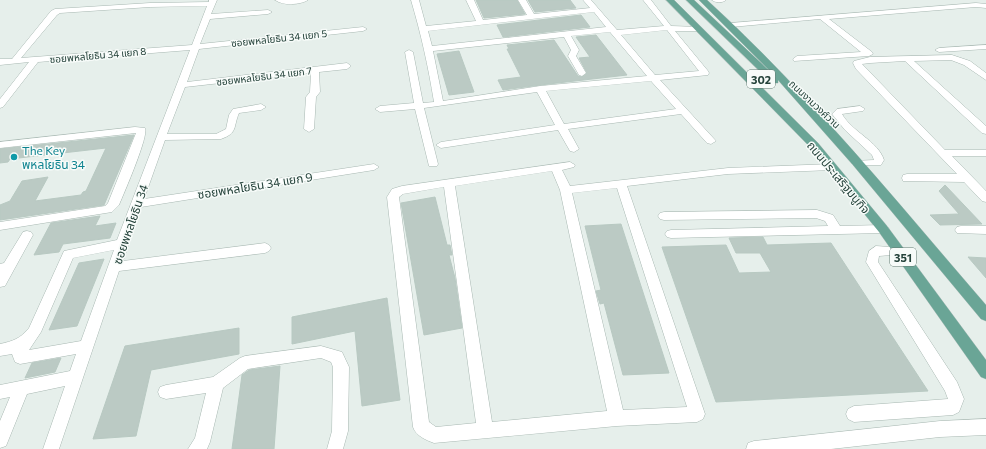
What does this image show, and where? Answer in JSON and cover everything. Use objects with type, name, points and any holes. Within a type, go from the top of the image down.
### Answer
[{"type":"main road","name":"ถนนประเสริฐมนูกิจ","points":[[670,0],[814,145],[898,250],[986,372]]},
{"type":"main road","name":"ถนนงามวงศ์วาน","points":[[682,0],[755,73],[791,113],[814,145]]},
{"type":"main road","name":"ถนนงามวงศ์วาน","points":[[690,0],[804,112],[838,141]]},
{"type":"main road","name":"ถนนประเสริฐมนูกิจ","points":[[703,0],[731,25],[771,66],[894,205],[986,315]]},
{"type":"street","points":[[279,0],[285,2],[304,0]]},
{"type":"street","points":[[415,0],[422,29],[429,49],[439,104]]},
{"type":"street","points":[[470,0],[480,22]]},
{"type":"street","points":[[522,0],[532,17]]},
{"type":"street","points":[[587,0],[653,78],[711,141]]},
{"type":"street","points":[[380,108],[439,104],[540,89],[705,73],[647,0]]},
{"type":"street","points":[[716,0],[722,0]]},
{"type":"street","points":[[14,61],[54,13],[58,11],[212,2]]},
{"type":"street","name":"ซอยพหลโยธิน 34","points":[[52,449],[136,204],[212,2]]},
{"type":"street","points":[[731,25],[976,5],[986,6]]},
{"type":"street","points":[[422,29],[595,10]]},
{"type":"street","points":[[206,17],[268,12]]},
{"type":"street","points":[[822,17],[869,54]]},
{"type":"street","points":[[429,49],[566,34],[669,28],[699,28]]},
{"type":"street","name":"ซอยพหลโยธิน 34 แยก 5","points":[[196,47],[363,29]]},
{"type":"street","points":[[566,34],[575,50],[572,56],[582,73]]},
{"type":"street","name":"ซอยพหลโยธิน 34 แยก 8","points":[[0,62],[196,47]]},
{"type":"street","points":[[797,59],[986,47]]},
{"type":"street","points":[[409,52],[419,105],[433,164]]},
{"type":"street","points":[[986,77],[967,63],[952,57],[870,60],[857,63],[859,67],[986,198]]},
{"type":"street","points":[[906,59],[986,131]]},
{"type":"street","points":[[0,105],[35,60]]},
{"type":"street","name":"ซอยพหลโยธิน 34 แยก 7","points":[[182,85],[347,66]]},
{"type":"street","points":[[309,129],[311,97],[315,92],[315,70]]},
{"type":"street","points":[[540,89],[574,149]]},
{"type":"street","points":[[162,136],[217,137],[225,135],[232,128],[236,111],[261,107]]},
{"type":"street","points":[[857,163],[877,163],[879,160],[877,154],[841,120],[837,114],[840,112],[860,109]]},
{"type":"street","points":[[440,144],[684,111]]},
{"type":"street","points":[[0,145],[140,130],[135,151],[113,205],[108,209],[0,226]]},
{"type":"street","points":[[135,151],[157,148]]},
{"type":"street","points":[[943,153],[986,153]]},
{"type":"street","points":[[570,165],[402,190],[396,192],[393,197],[421,427],[434,435],[617,418],[697,414],[621,184]]},
{"type":"street","name":"ซอยพหลโยธิน 34 แยก 9","points":[[136,204],[374,167]]},
{"type":"street","points":[[556,167],[566,190],[617,418]]},
{"type":"street","points":[[566,190],[728,171],[832,168]]},
{"type":"street","points":[[907,178],[967,178]]},
{"type":"street","points":[[449,182],[485,430]]},
{"type":"street","points":[[664,216],[817,214],[829,218],[837,231]]},
{"type":"street","points":[[671,234],[882,229]]},
{"type":"street","points":[[961,230],[986,230]]},
{"type":"street","points":[[0,282],[4,268],[27,235]]},
{"type":"street","points":[[0,350],[17,347],[28,341],[34,332],[68,254],[122,244]]},
{"type":"street","points":[[114,267],[265,248]]},
{"type":"street","points":[[854,414],[953,407],[956,399],[951,387],[872,262],[872,254],[876,251],[898,250]]},
{"type":"street","points":[[24,344],[20,357],[87,346]]},
{"type":"street","points":[[166,392],[216,384],[245,363],[321,352],[337,357],[341,367],[340,431],[335,449]]},
{"type":"street","points":[[0,392],[77,377]]},
{"type":"street","points":[[196,449],[202,442],[216,384]]},
{"type":"street","points":[[0,440],[22,388]]},
{"type":"street","points":[[754,449],[940,429],[986,427]]},
{"type":"building","points":[[476,0],[517,0],[525,14],[484,18]]},
{"type":"building","points":[[528,0],[570,0],[576,8],[535,12]]},
{"type":"building","points":[[581,15],[590,27],[503,37],[497,25]]},
{"type":"building","points":[[596,35],[627,75],[503,90],[498,80],[521,77],[507,49],[509,49],[507,45],[554,40],[578,76],[582,77],[587,73],[579,58],[590,57],[576,37]]},
{"type":"building","points":[[459,51],[474,92],[449,95],[437,54]]},
{"type":"building","points":[[134,135],[104,205],[0,220],[0,205],[10,201],[22,181],[48,177],[35,201],[81,195],[86,191],[106,148],[10,159],[8,162],[0,163],[0,149]]},
{"type":"building","points":[[945,185],[982,224],[940,225],[930,215],[959,214],[939,191]]},
{"type":"building","points":[[435,197],[447,245],[450,245],[452,255],[449,255],[455,278],[462,328],[424,335],[401,203]]},
{"type":"building","points":[[100,216],[95,226],[116,223],[110,238],[63,244],[59,252],[34,255],[51,223]]},
{"type":"building","points":[[621,224],[669,373],[623,375],[604,303],[600,304],[596,291],[601,290],[585,226]]},
{"type":"building","points":[[763,237],[767,245],[831,243],[928,391],[716,402],[662,247],[726,245],[739,273],[771,272],[760,253],[736,253],[729,238]]},
{"type":"building","points":[[968,257],[986,258],[986,278]]},
{"type":"building","points":[[104,259],[77,326],[49,330],[79,263]]},
{"type":"building","points":[[387,298],[400,400],[362,406],[355,331],[292,344],[292,317]]},
{"type":"building","points":[[239,328],[239,354],[151,370],[136,436],[93,439],[125,346]]},
{"type":"building","points":[[61,358],[55,372],[25,378],[32,363]]},
{"type":"building","points":[[280,366],[274,449],[232,449],[242,375],[249,370]]},
{"type":"place","name":"The Key พหลโยธิน 34","points":[[14,157]]}]
